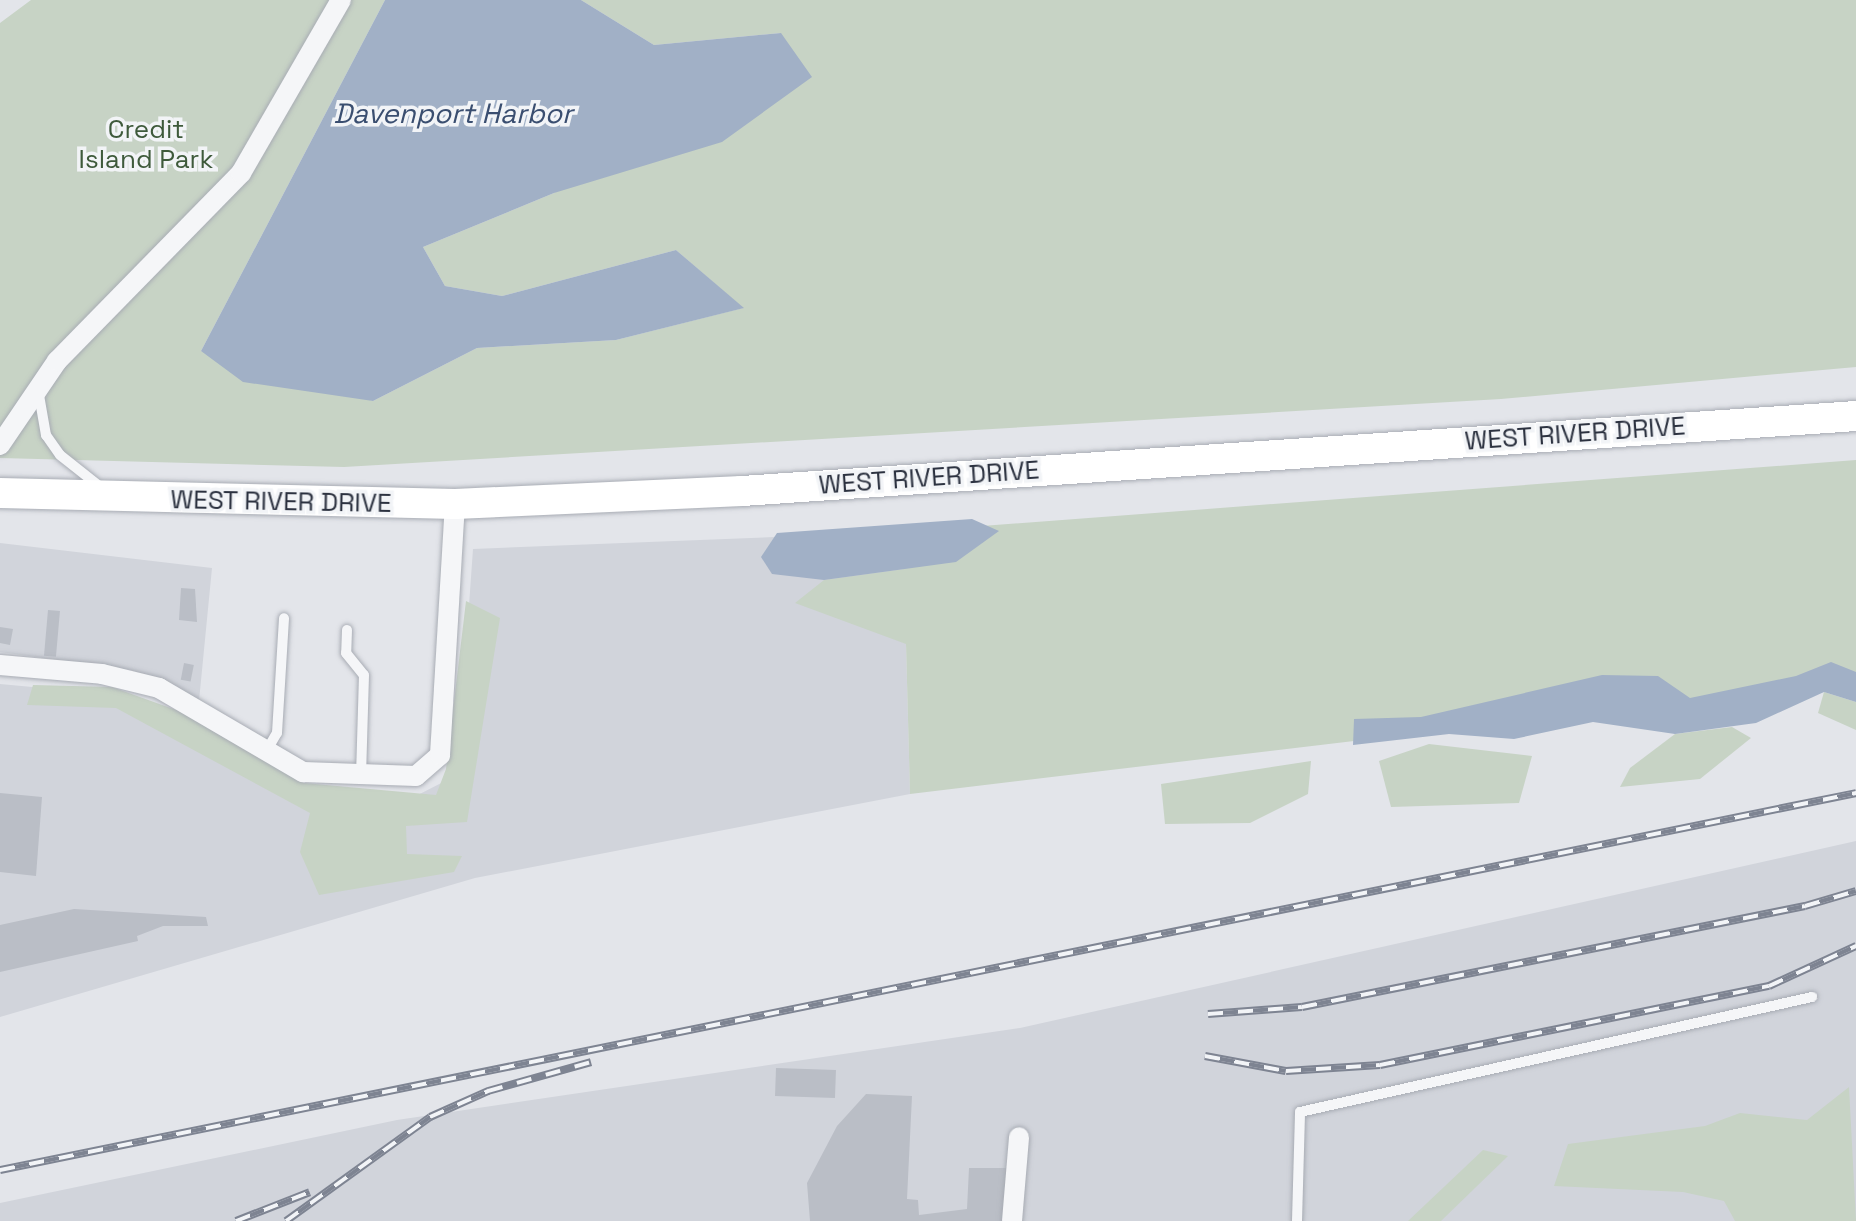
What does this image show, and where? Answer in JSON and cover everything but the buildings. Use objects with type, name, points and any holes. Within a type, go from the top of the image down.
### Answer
[{"type":"main road","name":"WEST RIVER DRIVE","points":[[0,493],[116,500],[455,504],[742,491],[1856,416]]},
{"type":"street","points":[[0,445],[42,381],[86,328],[241,173],[341,0]]},
{"type":"street","points":[[0,665],[102,674],[159,688],[303,772],[416,776],[440,755],[455,504]]},
{"type":"street","points":[[1012,1221],[1019,1137]]},
{"type":"lane","points":[[42,381],[37,409],[46,435],[60,455],[116,500]]},
{"type":"lane","points":[[267,750],[277,733],[284,618]]},
{"type":"lane","points":[[347,630],[346,653],[364,675],[361,776]]},
{"type":"lane","points":[[1297,1221],[1300,1112],[1812,997]]},
{"type":"shaded area","points":[[903,532],[910,794],[475,878],[0,1017],[0,684],[108,694],[293,786],[404,802],[457,775],[473,549]]},
{"type":"shaded area","points":[[0,543],[212,568],[199,701],[131,670],[0,652]]},
{"type":"shaded area","points":[[1856,841],[1856,1221],[0,1221],[0,1203],[397,1120],[1020,1028]]},
{"type":"green space","name":"Credit Island Park","points":[[31,0],[385,0],[201,351],[373,401],[477,348],[616,340],[743,308],[676,250],[502,296],[445,286],[423,247],[554,193],[781,33],[654,45],[581,0],[1856,0],[1856,367],[1501,399],[344,467],[0,458],[0,23]]},
{"type":"green space","points":[[1856,460],[1856,681],[910,794],[906,644],[795,603],[824,580],[904,569],[903,532]]},
{"type":"green space","points":[[466,601],[500,618],[467,822],[406,826],[407,854],[462,856],[454,872],[319,895],[300,852],[310,813],[116,708],[27,705],[33,685],[112,687],[190,715],[304,783],[436,795],[446,769]]},
{"type":"green space","points":[[1824,692],[1856,702],[1856,730],[1818,713]]},
{"type":"green space","points":[[1732,727],[1751,738],[1700,779],[1620,787],[1630,768],[1675,734]]},
{"type":"green space","points":[[1429,744],[1532,756],[1519,803],[1391,807],[1379,761]]},
{"type":"green space","points":[[1311,761],[1308,794],[1250,823],[1165,824],[1161,784]]},
{"type":"green space","points":[[1849,1087],[1856,1221],[1735,1221],[1724,1201],[1683,1192],[1554,1186],[1568,1144],[1705,1126],[1740,1113],[1807,1120]]},
{"type":"green space","points":[[1483,1150],[1508,1156],[1441,1221],[1408,1221]]},
{"type":"water","name":"Davenport Harbor","points":[[385,0],[581,0],[654,45],[781,33],[812,77],[722,142],[554,193],[423,247],[445,286],[502,296],[676,250],[744,308],[616,340],[477,348],[373,401],[243,382],[201,351]]},
{"type":"water","points":[[972,519],[999,531],[956,562],[824,580],[772,574],[761,557],[777,533]]},
{"type":"water","points":[[1831,662],[1856,672],[1856,702],[1824,692],[1756,723],[1675,734],[1593,722],[1514,739],[1449,734],[1353,745],[1354,719],[1421,717],[1602,675],[1658,676],[1690,698],[1796,676]]},
{"type":"railway","points":[[0,1170],[1856,793]]},
{"type":"railway","points":[[1208,1014],[1302,1007],[1805,906],[1856,891]]},
{"type":"railway","points":[[1205,1056],[1286,1071],[1380,1065],[1769,986],[1856,946]]},
{"type":"railway","points":[[286,1221],[430,1117],[488,1091],[591,1062]]},
{"type":"railway","points":[[236,1221],[310,1192]]}]
